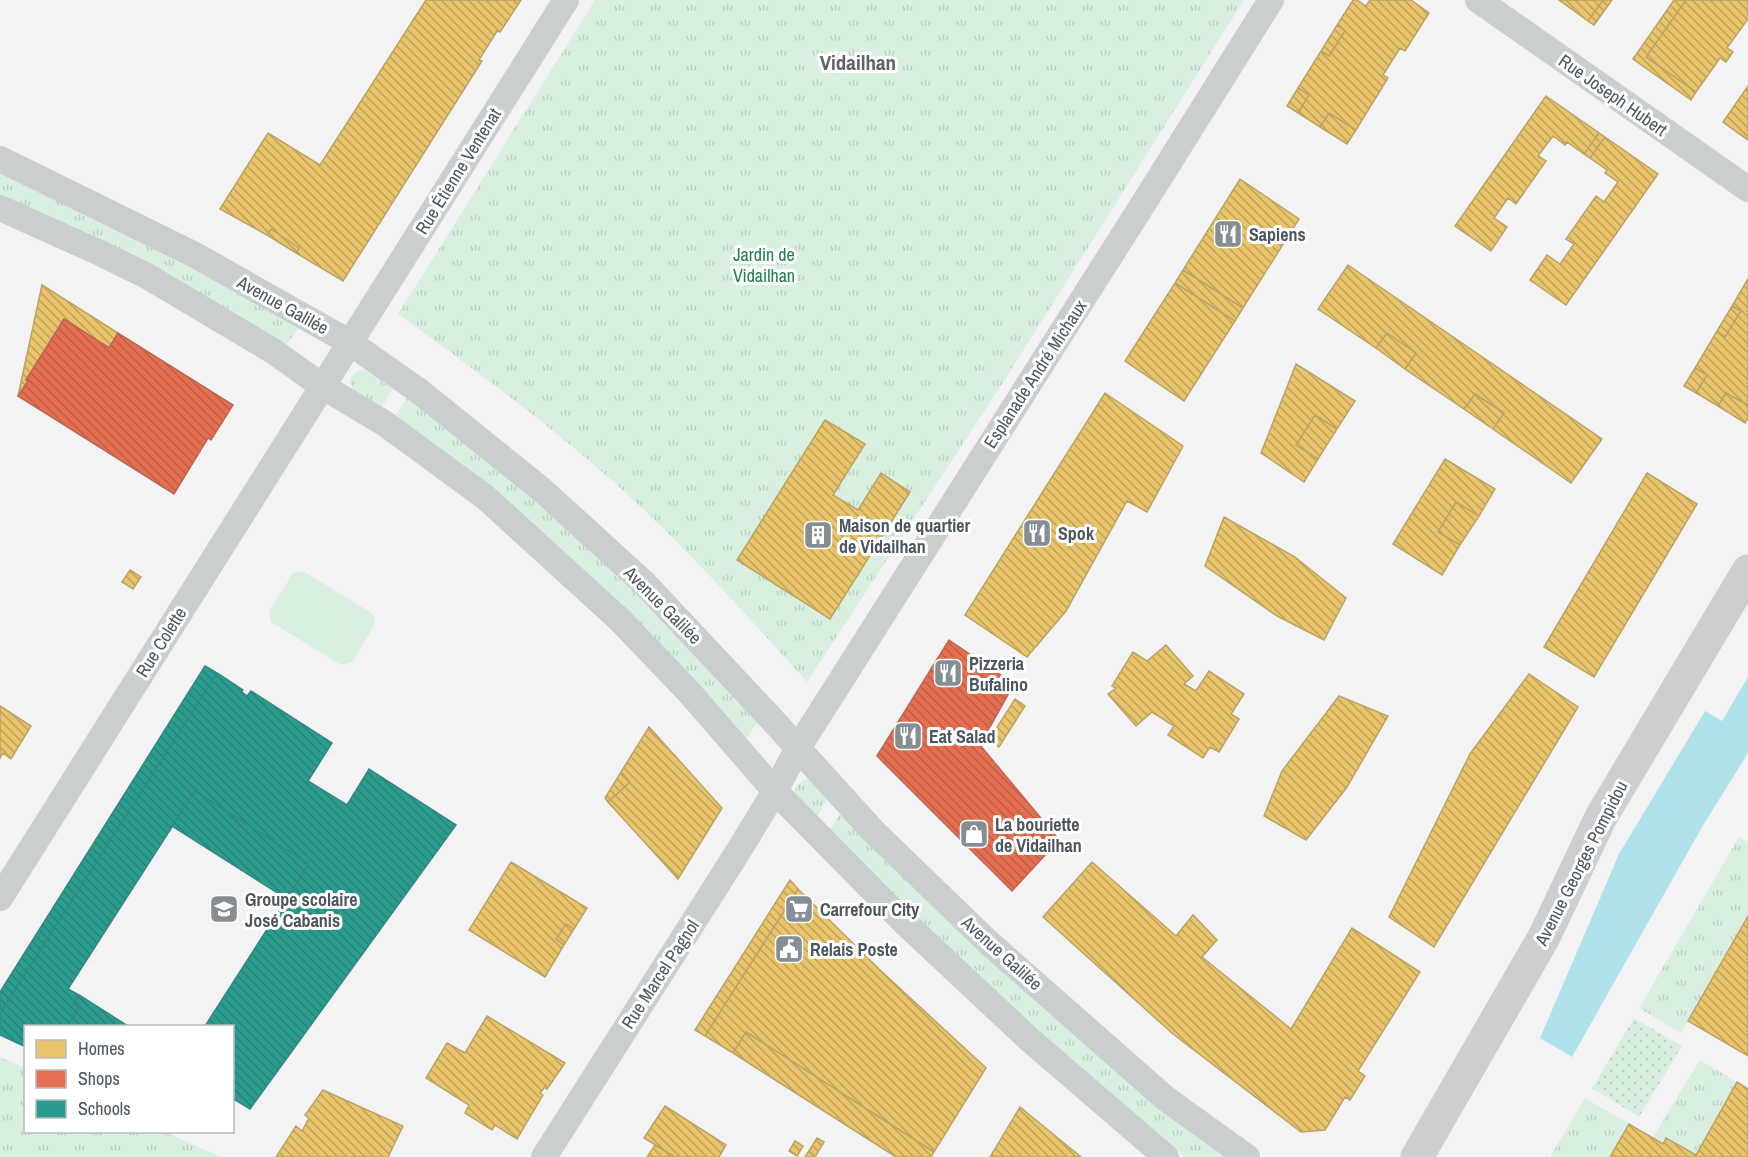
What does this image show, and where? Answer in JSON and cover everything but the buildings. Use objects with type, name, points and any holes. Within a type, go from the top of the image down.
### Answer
[{"type":"main road","name":"Avenue Georges Pompidou","points":[[1417,1157],[1544,937],[1601,817],[1748,572]]},
{"type":"street","name":"Rue Étienne Ventenat","points":[[322,386],[566,0]]},
{"type":"street","name":"Esplanade André Michaux","points":[[775,791],[798,748],[1271,0]]},
{"type":"street","name":"Rue Joseph Hubert","points":[[1478,0],[1748,189]]},
{"type":"street","name":"Avenue Galilée","points":[[0,159],[195,255],[349,342],[419,391],[542,490],[664,604],[873,831],[989,943],[1166,1098],[1247,1157]]},
{"type":"street","points":[[0,208],[147,276],[273,351],[322,386],[384,423],[485,497],[620,620],[688,691],[775,791],[921,939],[1030,1040],[1167,1157]]},
{"type":"street","name":"Rue Colette","points":[[0,898],[322,386]]},
{"type":"street","name":"Rue Marcel Pagnol","points":[[544,1157],[775,791]]},
{"type":"green space","name":"Jardin de Vidailhan","points":[[595,0],[1244,0],[1004,381],[807,682],[705,571],[641,507],[583,455],[398,314]]},
{"type":"green space","points":[[0,170],[106,219],[300,326],[286,346],[0,196]]},
{"type":"green space","points":[[360,370],[369,372],[393,389],[380,410],[361,397],[351,386],[350,381],[353,375]]},
{"type":"green space","points":[[407,398],[435,418],[595,550],[758,721],[745,742],[393,419]]},
{"type":"green space","points":[[303,571],[373,614],[375,624],[352,662],[341,665],[271,622],[269,612],[293,573]]},
{"type":"green space","points":[[806,779],[811,779],[829,797],[815,820],[794,794],[797,785]]},
{"type":"green space","points":[[842,811],[1226,1157],[1185,1157],[1106,1093],[1035,1031],[828,833]]},
{"type":"green space","points":[[1739,837],[1748,842],[1748,916],[1681,1033],[1639,1008]]},
{"type":"green space","points":[[1634,1018],[1682,1046],[1639,1117],[1592,1088]]},
{"type":"green space","points":[[0,1057],[24,1068],[24,1133],[167,1133],[221,1157],[0,1157]]},
{"type":"green space","points":[[1700,1060],[1737,1082],[1696,1155],[1652,1138]]},
{"type":"green space","points":[[1585,1098],[1629,1124],[1610,1157],[1550,1157]]},
{"type":"water","points":[[1748,677],[1748,753],[1702,827],[1572,1057],[1540,1038],[1619,854],[1705,711],[1722,721]]},
{"type":"place","name":"Sapiens","points":[[1228,234]]},
{"type":"place","name":"Spok","points":[[1037,533]]},
{"type":"place","name":"Maison de quartier de Vidailhan","points":[[818,535]]},
{"type":"place","name":"Pizzeria Bufalino","points":[[948,673]]},
{"type":"place","name":"Eat Salad","points":[[908,736]]},
{"type":"place","name":"La bouriette de Vidailhan","points":[[974,834]]},
{"type":"place","name":"Groupe scolaire José Cabanis","points":[[224,909]]},
{"type":"place","name":"Carrefour City","points":[[799,909]]},
{"type":"place","name":"Relais Poste","points":[[789,949]]},
{"type":"district","name":"Vidailhan","points":[[858,62]]}]
